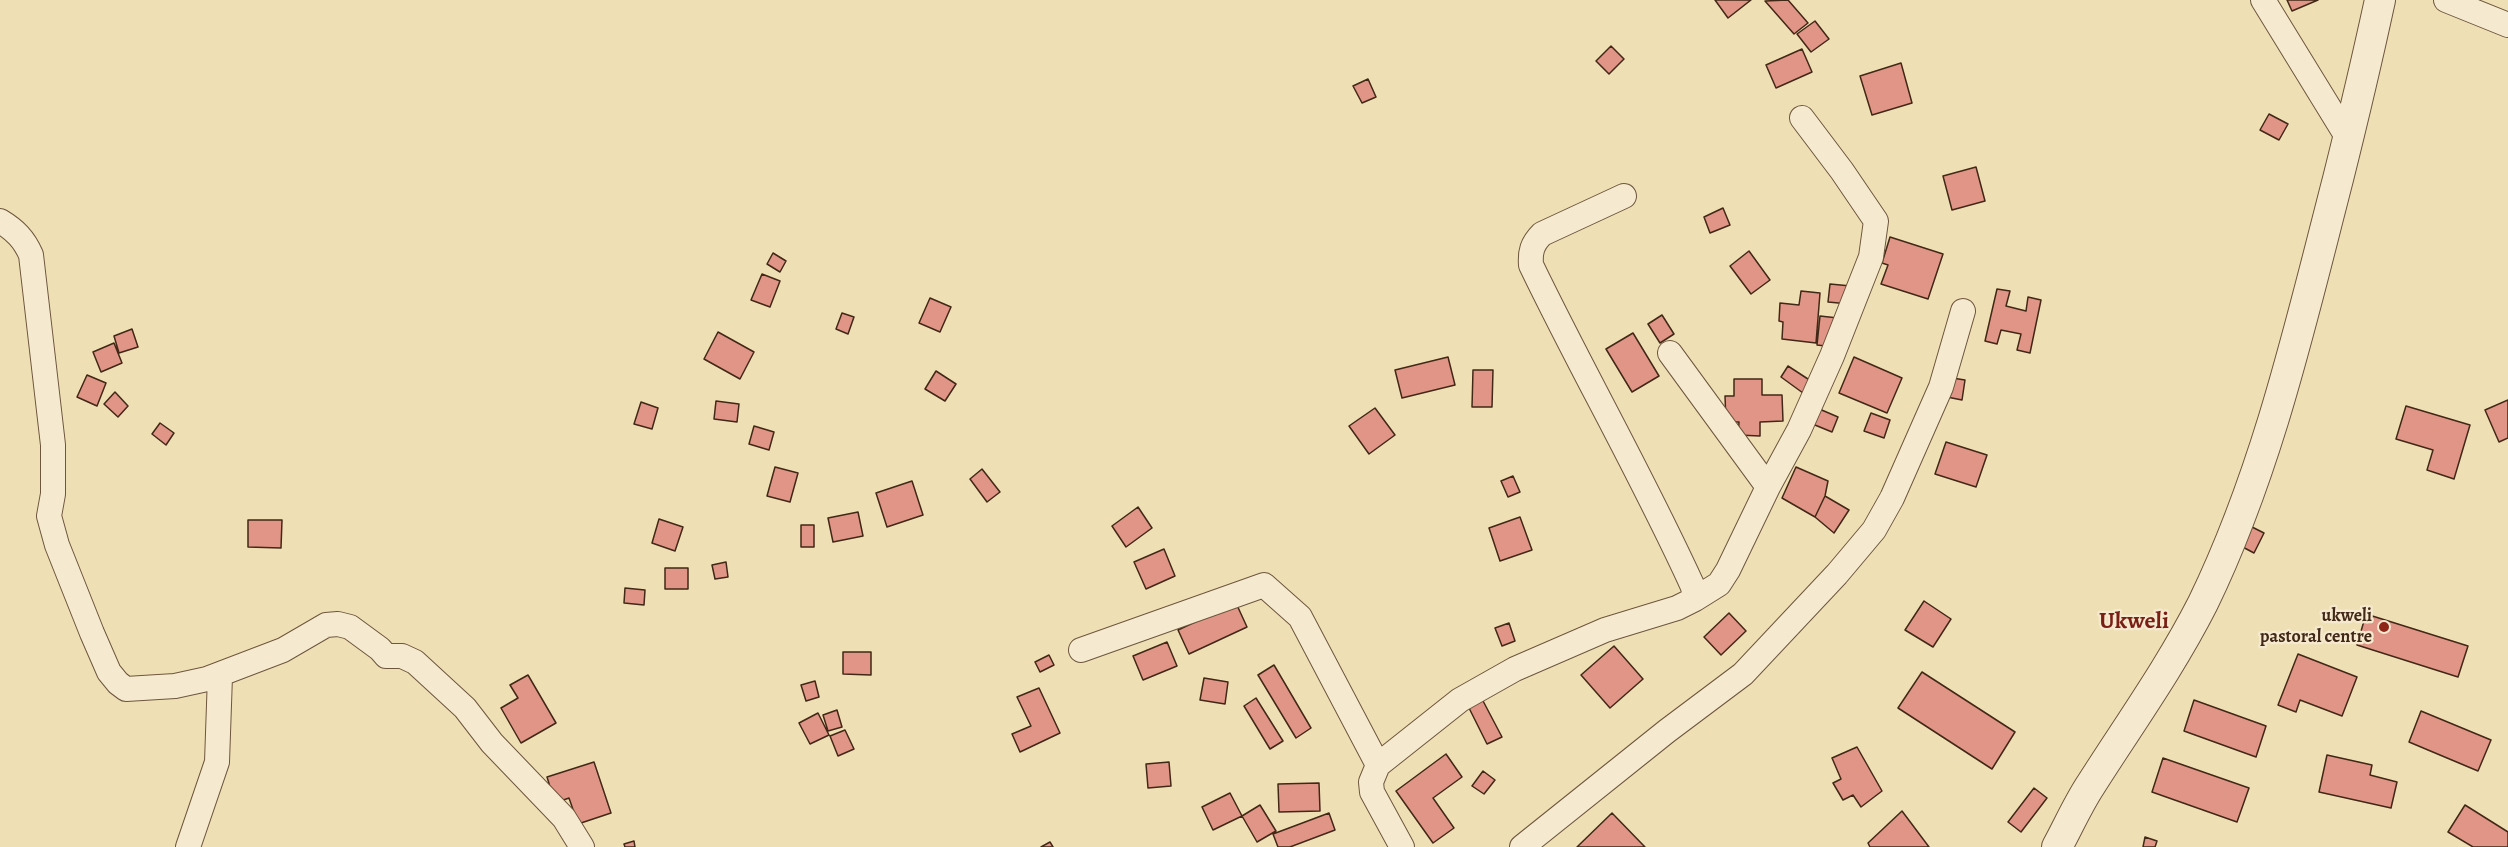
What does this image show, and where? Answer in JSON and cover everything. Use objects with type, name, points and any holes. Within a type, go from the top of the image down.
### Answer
[{"type":"street","points":[[2263,0],[2349,140]]},
{"type":"street","points":[[2057,847],[2088,788],[2177,652],[2204,601],[2254,476],[2286,383],[2349,140],[2380,0]]},
{"type":"street","points":[[2446,0],[2508,25]]},
{"type":"street","points":[[1402,847],[1372,792],[1371,782],[1378,765],[1460,700],[1515,669],[1605,630],[1677,608],[1707,593],[1724,577],[1799,430],[1832,356],[1871,257],[1876,233],[1876,221],[1867,206],[1802,118]]},
{"type":"street","points":[[1624,196],[1542,234],[1534,242],[1530,254],[1531,265],[1628,458],[1661,517],[1693,587],[1695,599]]},
{"type":"street","points":[[0,221],[13,229],[25,241],[31,255],[53,445],[53,494],[50,516],[57,545],[109,672],[126,689],[175,686],[220,675],[283,650],[326,625],[338,624],[350,627],[386,656],[402,656],[415,662],[465,708],[492,743],[564,818],[582,847]]},
{"type":"street","points":[[1522,847],[1667,731],[1743,674],[1837,574],[1874,530],[1892,498],[1941,387],[1963,311]]},
{"type":"street","points":[[1670,353],[1768,487]]},
{"type":"street","points":[[1081,650],[1264,585],[1300,617],[1378,765]]},
{"type":"street","points":[[188,847],[217,762],[220,675]]},
{"type":"building","points":[[1715,0],[1751,0],[1728,18]]},
{"type":"building","points":[[1788,0],[1808,23],[1794,34],[1765,1]]},
{"type":"building","points":[[2287,0],[2318,0],[2292,11]]},
{"type":"building","points":[[1815,21],[1829,39],[1811,52],[1797,34]]},
{"type":"building","points":[[1611,46],[1624,59],[1609,74],[1596,61]]},
{"type":"building","points":[[1802,49],[1812,72],[1776,88],[1766,65]]},
{"type":"building","points":[[1901,63],[1912,103],[1872,115],[1860,76]]},
{"type":"building","points":[[1368,79],[1376,97],[1362,103],[1353,86]]},
{"type":"building","points":[[2269,114],[2288,124],[2279,140],[2260,130]]},
{"type":"building","points":[[1976,167],[1985,201],[1952,210],[1943,176]]},
{"type":"building","points":[[1723,208],[1730,225],[1710,233],[1704,217]]},
{"type":"building","points":[[1890,237],[1943,254],[1928,299],[1881,284],[1888,265],[1882,263]]},
{"type":"building","points":[[1749,251],[1770,280],[1751,294],[1730,266]]},
{"type":"building","points":[[773,253],[786,261],[780,272],[767,264]]},
{"type":"building","points":[[762,274],[780,281],[770,307],[751,300]]},
{"type":"building","points":[[1830,284],[1851,286],[1849,304],[1828,302]]},
{"type":"building","points":[[1997,289],[2010,291],[2006,306],[2026,311],[2028,297],[2041,300],[2030,353],[2017,350],[2021,334],[2001,330],[1997,344],[1985,341]]},
{"type":"building","points":[[1801,291],[1820,293],[1816,343],[1782,339],[1783,322],[1779,321],[1780,303],[1799,305]]},
{"type":"building","points":[[930,298],[951,307],[940,332],[919,323]]},
{"type":"building","points":[[842,313],[854,317],[848,334],[836,329]]},
{"type":"building","points":[[1662,315],[1674,334],[1660,343],[1648,324]]},
{"type":"building","points":[[1820,316],[1838,318],[1834,347],[1817,345]]},
{"type":"building","points":[[132,329],[138,347],[119,353],[114,336]]},
{"type":"building","points":[[718,332],[754,352],[740,379],[704,359]]},
{"type":"building","points":[[1633,333],[1659,376],[1632,392],[1606,349]]},
{"type":"building","points":[[114,343],[122,363],[101,372],[93,352]]},
{"type":"building","points":[[1448,357],[1455,385],[1402,398],[1395,370]]},
{"type":"building","points":[[1854,357],[1902,378],[1887,413],[1839,393]]},
{"type":"building","points":[[1788,366],[1811,381],[1803,393],[1781,377]]},
{"type":"building","points":[[1473,370],[1493,370],[1492,407],[1472,407]]},
{"type":"building","points":[[936,371],[956,384],[945,401],[925,389]]},
{"type":"building","points":[[87,375],[106,383],[97,406],[77,397]]},
{"type":"building","points":[[1946,377],[1965,380],[1962,400],[1942,396]]},
{"type":"building","points":[[1734,379],[1762,379],[1762,395],[1782,395],[1783,421],[1760,422],[1760,436],[1738,435],[1739,422],[1726,422],[1725,396],[1734,396]]},
{"type":"building","points":[[115,392],[128,406],[118,417],[104,404]]},
{"type":"building","points":[[2508,400],[2508,438],[2499,442],[2485,410]]},
{"type":"building","points":[[716,401],[739,404],[737,422],[714,419]]},
{"type":"building","points":[[641,402],[658,408],[652,429],[634,424]]},
{"type":"building","points":[[2406,406],[2470,425],[2454,479],[2427,470],[2433,450],[2396,439]]},
{"type":"building","points":[[1375,408],[1395,435],[1369,454],[1349,426]]},
{"type":"building","points":[[1817,408],[1838,417],[1832,432],[1810,423]]},
{"type":"building","points":[[1871,413],[1890,420],[1884,438],[1864,431]]},
{"type":"building","points":[[160,423],[174,433],[166,445],[152,434]]},
{"type":"building","points":[[754,426],[774,432],[769,450],[749,444]]},
{"type":"building","points":[[1946,442],[1987,455],[1976,487],[1935,474]]},
{"type":"building","points":[[775,467],[798,473],[790,502],[767,496]]},
{"type":"building","points":[[1796,467],[1828,481],[1825,496],[1815,517],[1782,498]]},
{"type":"building","points":[[982,469],[1000,492],[987,502],[970,479]]},
{"type":"building","points":[[1513,476],[1520,492],[1508,497],[1501,481]]},
{"type":"building","points":[[912,481],[923,515],[887,527],[876,493]]},
{"type":"building","points":[[1825,496],[1849,510],[1834,533],[1815,517]]},
{"type":"building","points":[[1138,507],[1152,528],[1126,547],[1112,526]]},
{"type":"building","points":[[858,512],[863,536],[833,542],[828,518]]},
{"type":"building","points":[[1520,517],[1532,550],[1500,561],[1489,528]]},
{"type":"building","points":[[659,519],[683,527],[675,551],[652,543]]},
{"type":"building","points":[[248,520],[282,520],[281,548],[248,547]]},
{"type":"building","points":[[801,525],[814,525],[814,547],[801,547]]},
{"type":"building","points":[[2248,525],[2264,533],[2254,553],[2237,544]]},
{"type":"building","points":[[1164,549],[1175,576],[1146,589],[1134,562]]},
{"type":"building","points":[[726,562],[728,577],[715,579],[712,565]]},
{"type":"building","points":[[665,568],[688,568],[688,589],[665,589]]},
{"type":"building","points":[[625,588],[645,590],[644,605],[624,603]]},
{"type":"building","points":[[1924,601],[1951,619],[1933,647],[1905,630]]},
{"type":"building","points":[[1236,603],[1247,627],[1189,654],[1178,630]]},
{"type":"building","points":[[1729,613],[1746,631],[1721,655],[1704,637]]},
{"type":"building","points":[[2366,614],[2468,646],[2458,677],[2357,645]]},
{"type":"building","points":[[1509,623],[1515,641],[1502,646],[1495,628]]},
{"type":"building","points":[[1167,642],[1177,666],[1143,680],[1133,656]]},
{"type":"building","points":[[1614,646],[1643,679],[1610,708],[1581,675]]},
{"type":"building","points":[[843,652],[871,652],[871,675],[843,674]]},
{"type":"building","points":[[2298,654],[2357,677],[2342,716],[2300,700],[2296,712],[2278,705]]},
{"type":"building","points":[[1049,655],[1054,665],[1040,672],[1035,662]]},
{"type":"building","points":[[1274,665],[1311,728],[1296,738],[1258,675]]},
{"type":"building","points":[[1922,672],[2015,732],[1992,769],[1898,708]]},
{"type":"building","points":[[528,675],[556,723],[521,743],[501,708],[518,698],[510,685]]},
{"type":"building","points":[[1204,678],[1228,682],[1225,704],[1200,700]]},
{"type":"building","points":[[815,681],[819,697],[806,701],[801,685]]},
{"type":"building","points":[[1039,688],[1060,733],[1020,752],[1012,734],[1031,726],[1017,697]]},
{"type":"building","points":[[1256,698],[1283,741],[1270,749],[1244,706]]},
{"type":"building","points":[[1482,699],[1502,737],[1487,744],[1468,706]]},
{"type":"building","points":[[2194,700],[2266,726],[2256,757],[2184,731]]},
{"type":"building","points":[[837,710],[842,727],[828,731],[823,715]]},
{"type":"building","points":[[2421,711],[2491,740],[2478,771],[2409,742]]},
{"type":"building","points":[[818,713],[829,735],[810,744],[799,723]]},
{"type":"building","points":[[845,730],[854,749],[838,756],[830,736]]},
{"type":"building","points":[[1857,747],[1882,791],[1861,807],[1853,795],[1843,800],[1833,783],[1841,779],[1832,758]]},
{"type":"building","points":[[1446,754],[1462,777],[1433,798],[1454,828],[1433,843],[1396,791]]},
{"type":"building","points":[[2327,755],[2372,765],[2370,775],[2397,782],[2391,808],[2319,792]]},
{"type":"building","points":[[2163,758],[2249,788],[2237,822],[2152,792]]},
{"type":"building","points":[[594,762],[611,813],[578,824],[569,798],[555,803],[547,777]]},
{"type":"building","points":[[1169,762],[1171,786],[1148,788],[1146,764]]},
{"type":"building","points":[[1483,771],[1495,780],[1484,794],[1472,786]]},
{"type":"building","points":[[1319,783],[1320,811],[1279,812],[1278,784]]},
{"type":"building","points":[[2034,788],[2047,798],[2021,832],[2008,822]]},
{"type":"building","points":[[1230,793],[1242,816],[1213,830],[1202,807]]},
{"type":"building","points":[[1260,805],[1276,831],[1257,842],[1242,816]]},
{"type":"building","points":[[2465,805],[2508,832],[2508,847],[2473,847],[2448,832]]},
{"type":"building","points":[[1902,811],[1929,847],[1870,847],[1868,843]]},
{"type":"building","points":[[1329,813],[1335,830],[1290,847],[1278,847],[1273,834]]},
{"type":"building","points":[[1612,813],[1645,847],[1577,847]]},
{"type":"building","points":[[2145,837],[2157,841],[2155,847],[2143,847]]},
{"type":"building","points":[[634,841],[635,847],[625,847],[624,844]]},
{"type":"building","points":[[1050,842],[1053,847],[1041,847]]},
{"type":"place","name":"ukweli pastoral centre","points":[[2384,627]]},
{"type":"district","name":"Ukweli","points":[[2134,622]]}]
